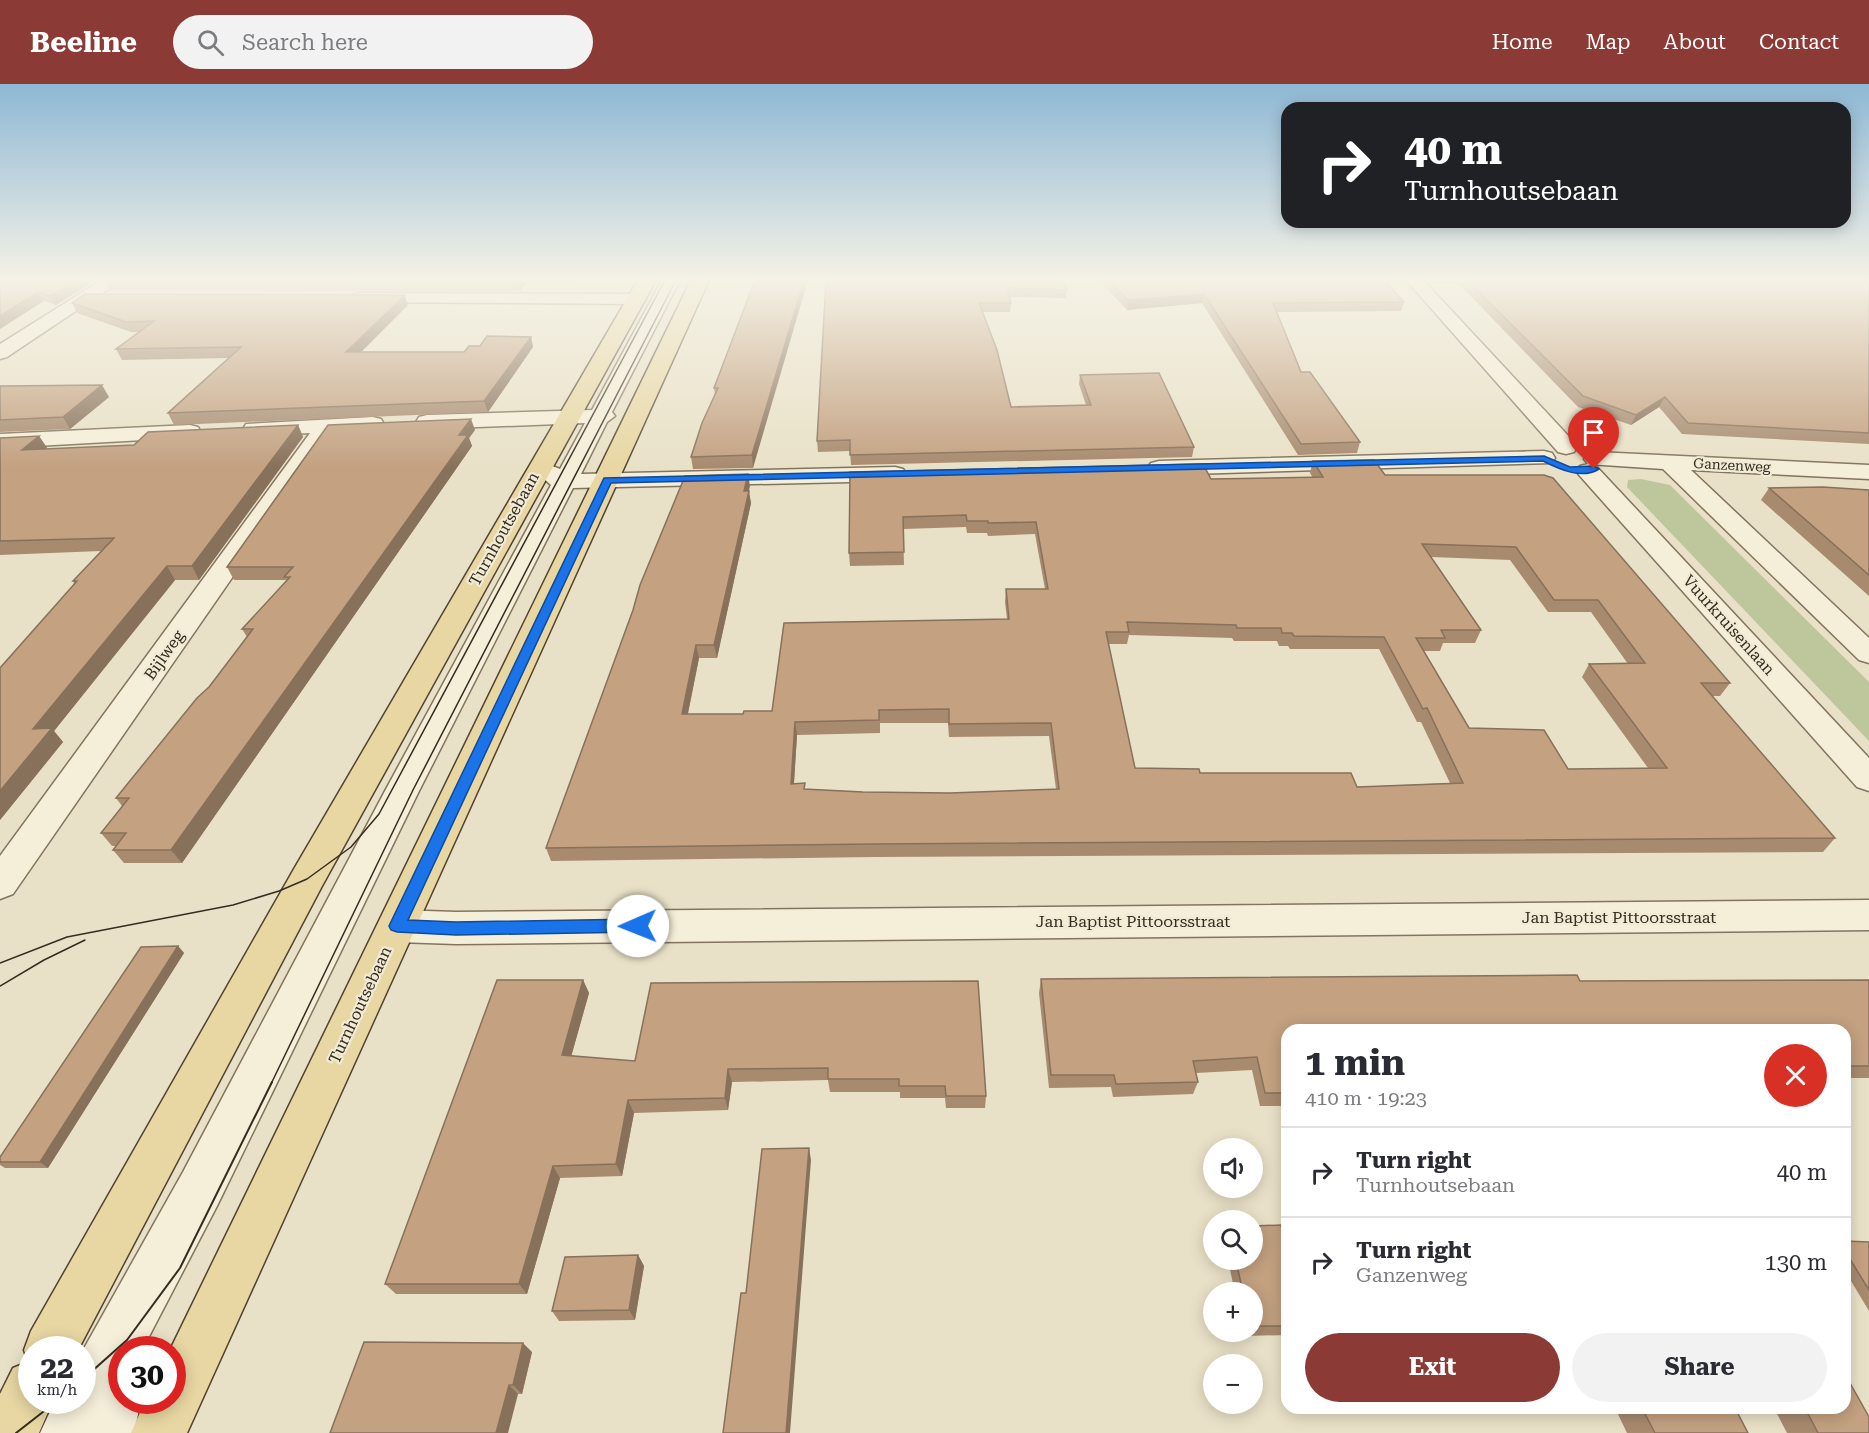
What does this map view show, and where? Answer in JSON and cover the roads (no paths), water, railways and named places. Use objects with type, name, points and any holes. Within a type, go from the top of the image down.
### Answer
[{"type":"main road","name":"Turnhoutsebaan","points":[[58,1336],[306,879],[552,472],[584,416],[617,343]]},
{"type":"main road","name":"Turnhoutsebaan","points":[[159,1433],[669,343]]},
{"type":"main road","points":[[10,1433],[19,1414]]},
{"type":"street","points":[[0,353],[15,343]]},
{"type":"street","name":"Turnhoutsebaan","points":[[584,416],[631,343]]},
{"type":"street","points":[[1471,343],[1566,447]]},
{"type":"street","points":[[233,430],[634,416]]},
{"type":"street","name":"Bijlweg","points":[[0,884],[326,426]]},
{"type":"street","points":[[0,441],[209,431]]},
{"type":"street","points":[[1132,468],[1544,458],[1568,470],[1592,465],[1584,451],[1566,447],[1544,450],[1542,454],[1544,458]]},
{"type":"street","points":[[1668,461],[1869,654]]},
{"type":"street","name":"Ganzenweg","points":[[1592,465],[1668,461],[1869,472]]},
{"type":"street","name":"Vuurkruisenlaan","points":[[1592,465],[1869,779]]},
{"type":"street","name":"Turnhoutsebaan","points":[[68,1433],[129,1332],[402,791],[552,472],[607,480]]},
{"type":"street","points":[[607,480],[918,473]]},
{"type":"street","name":"Jan Baptist Pittoorsstraat","points":[[397,926],[456,928],[1869,915]]},
{"type":"street","points":[[106,1433],[111,1414]]},
{"type":"tram line","points":[[0,963],[67,937],[233,905],[279,891],[307,879],[351,847],[379,814],[631,343]]},
{"type":"tram line","points":[[271,1084],[413,790],[644,343]]},
{"type":"tram line","points":[[0,986],[44,960],[85,940]]},
{"type":"tram line","points":[[96,1368],[127,1340],[180,1268],[272,1082]]},
{"type":"tram line","points":[[16,1433],[40,1414]]}]
